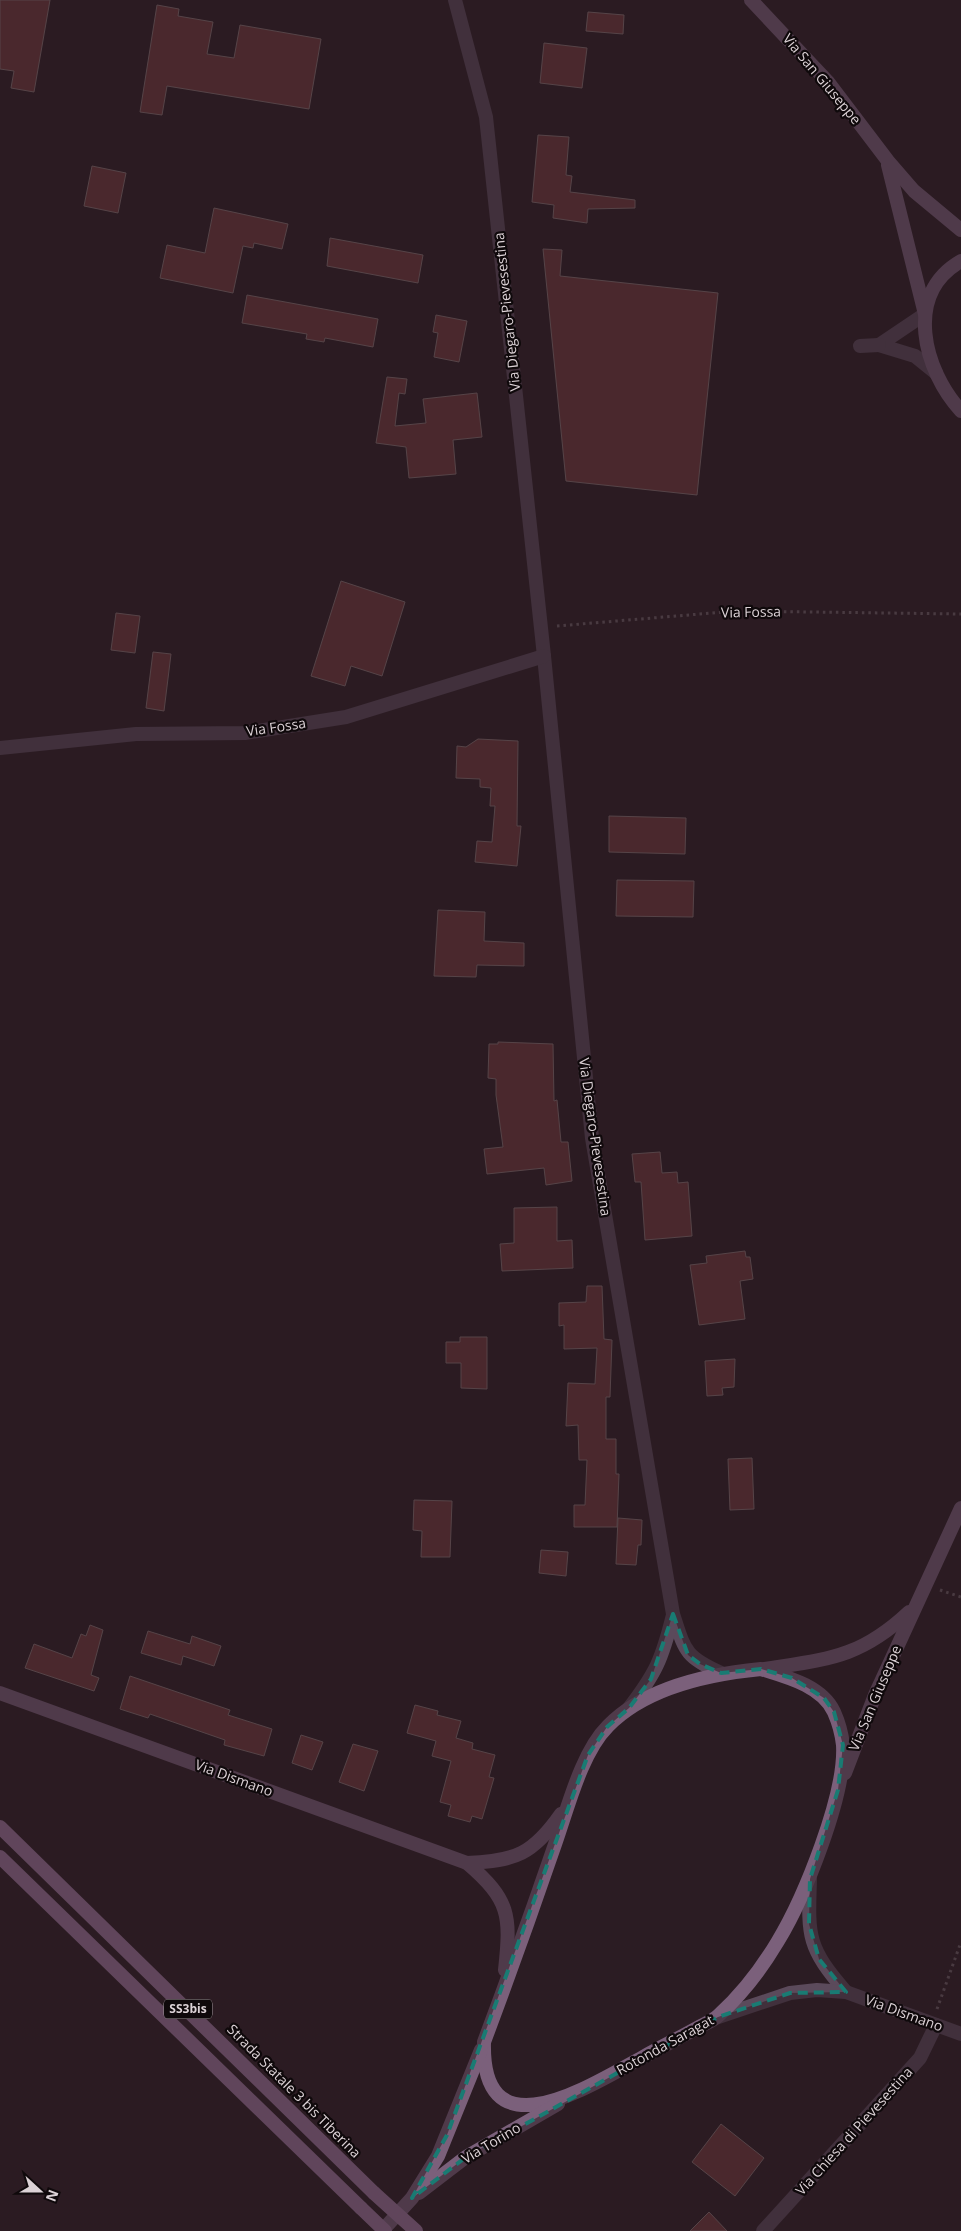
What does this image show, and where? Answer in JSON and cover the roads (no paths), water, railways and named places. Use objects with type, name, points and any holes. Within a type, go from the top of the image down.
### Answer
[{"type":"highway","name":"Strada Statale 3 bis Tiberina","points":[[0,1827],[374,2193],[416,2231]]},
{"type":"highway","name":"SS3bis","points":[[0,1857],[384,2231]]},
{"type":"main road","name":"Via San Giuseppe","points":[[751,0],[828,82],[888,162],[914,190],[961,230]]},
{"type":"main road","name":"Via San Giuseppe","points":[[888,162],[925,314]]},
{"type":"main road","points":[[961,261],[941,276],[932,292],[925,314],[924,332],[936,373],[961,411]]},
{"type":"main road","name":"Via San Giuseppe","points":[[838,1790],[874,1695],[961,1508]]},
{"type":"main road","name":"Via San Giuseppe","points":[[762,1670],[833,1658],[868,1645],[890,1630],[915,1606]]},
{"type":"main road","name":"Rotonda Saragat","points":[[762,1670],[792,1678],[824,1698],[834,1712],[843,1745],[838,1790],[810,1879],[779,1940],[764,1964],[718,2017],[574,2094],[526,2106],[500,2097],[493,2090],[486,2077],[484,2042],[570,1801],[588,1755],[598,1738],[628,1708],[667,1690],[721,1673],[762,1670]]},
{"type":"main road","name":"Via Dismano","points":[[0,1693],[468,1863],[487,1880],[501,1898],[507,1915],[509,1933],[502,1995]]},
{"type":"main road","name":"Via Dismano","points":[[468,1863],[493,1862],[528,1851],[549,1831],[570,1801]]},
{"type":"main road","name":"Via Torino","points":[[384,2231],[412,2198],[438,2156],[484,2042]]},
{"type":"main road","name":"Via Torino","points":[[412,2198],[466,2157],[574,2094]]},
{"type":"street","name":"Via Diegaro-Pievesestina","points":[[455,0],[486,117],[544,656],[592,1138],[673,1614],[688,1655],[700,1664],[721,1673]]},
{"type":"street","points":[[879,345],[925,314]]},
{"type":"street","points":[[860,346],[879,345],[915,356],[936,373]]},
{"type":"street","name":"Via Fossa","points":[[0,748],[136,734],[244,733],[346,717],[544,656]]},
{"type":"street","name":"Via Diegaro-Pievesestina","points":[[628,1708],[652,1679],[658,1666],[673,1614]]},
{"type":"street","name":"Via Dismano","points":[[810,1879],[809,1924],[812,1944],[819,1959],[846,1992]]},
{"type":"street","name":"Via Dismano","points":[[718,2017],[790,1993],[817,1990],[846,1992],[941,2020],[961,2034]]},
{"type":"street","name":"Via Chiesa di Pievesestina","points":[[763,2231],[920,2058],[941,2020]]}]
